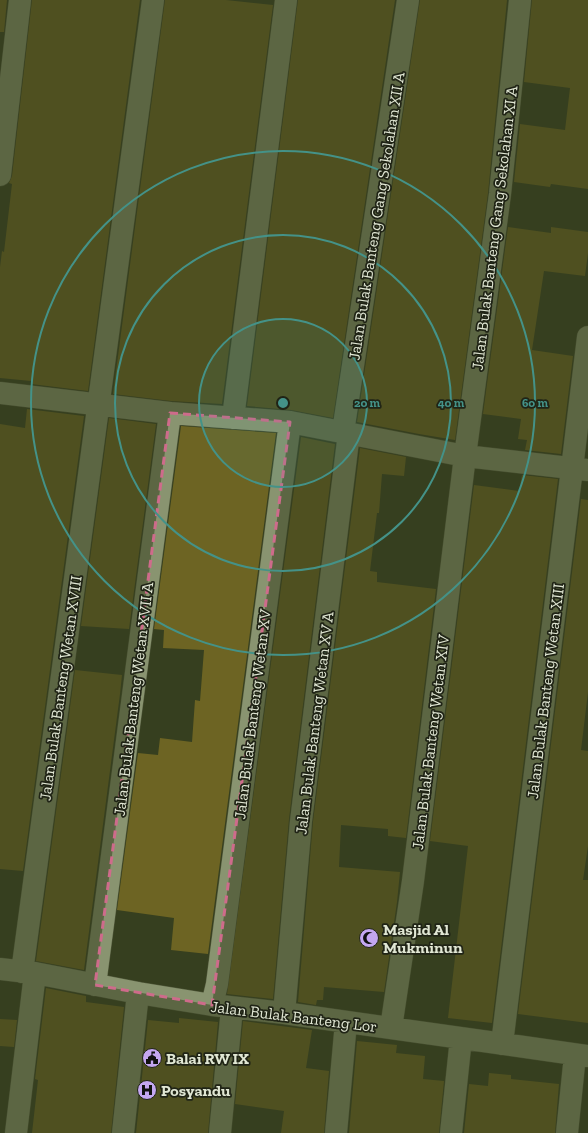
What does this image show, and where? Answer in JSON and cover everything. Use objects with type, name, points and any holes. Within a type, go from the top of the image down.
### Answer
[{"type":"street","points":[[0,175],[20,0]]},
{"type":"street","name":"Jalan Bulak Banteng Wetan XVIII","points":[[16,1133],[29,972],[98,405],[154,0]]},
{"type":"street","points":[[233,418],[286,0]]},
{"type":"street","name":"Jalan Bulak Banteng Gang Sekolahan XII A","points":[[346,433],[408,0]]},
{"type":"street","name":"Jalan Bulak Banteng Gang Sekolahan XI A","points":[[465,456],[500,194],[520,0]]},
{"type":"street","name":"Jalan Bulak Banteng Wetan XIII","points":[[502,1044],[580,469],[588,337]]},
{"type":"street","points":[[0,393],[170,413],[290,422],[465,456],[580,469]]},
{"type":"street","name":"Jalan Bulak Banteng Wetan XVII A","points":[[94,985],[170,413]]},
{"type":"street","name":"Jalan Bulak Banteng Wetan XV","points":[[220,1133],[222,1007],[217,984],[290,422]]},
{"type":"street","name":"Jalan Bulak Banteng Wetan XV A","points":[[284,1013],[301,821],[346,433]]},
{"type":"street","name":"Jalan Bulak Banteng Wetan XIV","points":[[392,1028],[413,881],[465,456]]},
{"type":"street","name":"Jalan Bulak Banteng Lor","points":[[0,969],[29,972],[138,993],[222,1007],[284,1013],[582,1056]]},
{"type":"street","points":[[123,1133],[138,993]]},
{"type":"street","points":[[336,1133],[346,1022]]},
{"type":"street","points":[[451,1133],[461,1038]]},
{"type":"street","points":[[567,1133],[582,1056]]},
{"type":"highlighted area","points":[[170,413],[290,422],[212,1005],[95,985]]},
{"type":"building","points":[[0,0],[7,0],[4,32],[0,32]]},
{"type":"building","points":[[32,0],[140,0],[88,391],[31,384],[31,381],[0,378],[0,267],[2,251],[4,252],[12,184],[9,183],[12,176]]},
{"type":"building","points":[[165,0],[226,0],[273,5],[222,404],[171,401],[113,394]]},
{"type":"building","points":[[298,0],[395,0],[333,418],[291,410],[247,406]]},
{"type":"building","points":[[420,0],[507,0],[488,193],[455,440],[357,422]]},
{"type":"building","points":[[532,0],[588,0],[588,189],[551,184],[550,187],[514,182],[520,124],[565,130],[570,88],[524,82]]},
{"type":"building","points":[[508,227],[551,233],[551,227],[588,232],[588,253],[585,276],[544,271],[532,350],[573,356],[561,454],[525,450],[527,440],[518,439],[521,419],[483,414]]},
{"type":"building","points":[[27,409],[84,416],[23,871],[0,869],[0,424],[25,428]]},
{"type":"building","points":[[109,418],[156,424],[129,629],[81,626]]},
{"type":"building","points":[[181,426],[276,433],[208,954],[171,950],[174,918],[117,910],[138,753],[158,755],[160,738],[192,742],[195,700],[200,701],[204,650],[163,648],[164,630],[154,629]]},
{"type":"building","points":[[301,437],[335,444],[289,819],[273,999],[227,994]]},
{"type":"building","points":[[360,448],[406,457],[404,476],[382,474],[379,513],[377,513],[370,571],[377,572],[377,582],[436,589],[406,838],[388,836],[388,829],[341,825],[339,867],[400,872],[384,992],[324,987],[323,1000],[317,1000],[316,1005],[298,1002],[313,822]]},
{"type":"building","points":[[522,475],[558,479],[492,1023],[448,1018],[468,846],[430,841],[474,485],[519,491]]},
{"type":"building","points":[[581,499],[588,500],[588,692],[581,750],[588,751],[588,846],[583,880],[588,880],[588,1023],[518,1014]]},
{"type":"building","points":[[75,670],[122,675],[84,970],[36,961]]},
{"type":"building","points":[[46,988],[86,996],[86,1002],[124,1007],[111,1133],[32,1133],[38,1080],[35,1079]]},
{"type":"building","points":[[179,1018],[218,1022],[208,1133],[136,1133],[148,1020],[179,1023]]},
{"type":"building","points":[[0,1019],[17,1020],[14,1047],[0,1046]]},
{"type":"building","points":[[243,1021],[312,1030],[306,1068],[329,1071],[324,1133],[281,1133],[284,1111],[235,1104]]},
{"type":"building","points":[[357,1041],[397,1045],[396,1053],[425,1056],[423,1079],[444,1081],[439,1133],[349,1133]]},
{"type":"building","points":[[489,1073],[511,1075],[511,1079],[559,1084],[555,1133],[464,1133],[469,1084],[488,1086]]},
{"type":"place","name":"Masjid Al Mukminun","points":[[369,938]]},
{"type":"place","name":"Balai RW IX","points":[[152,1058]]},
{"type":"place","name":"Posyandu","points":[[147,1090]]}]
